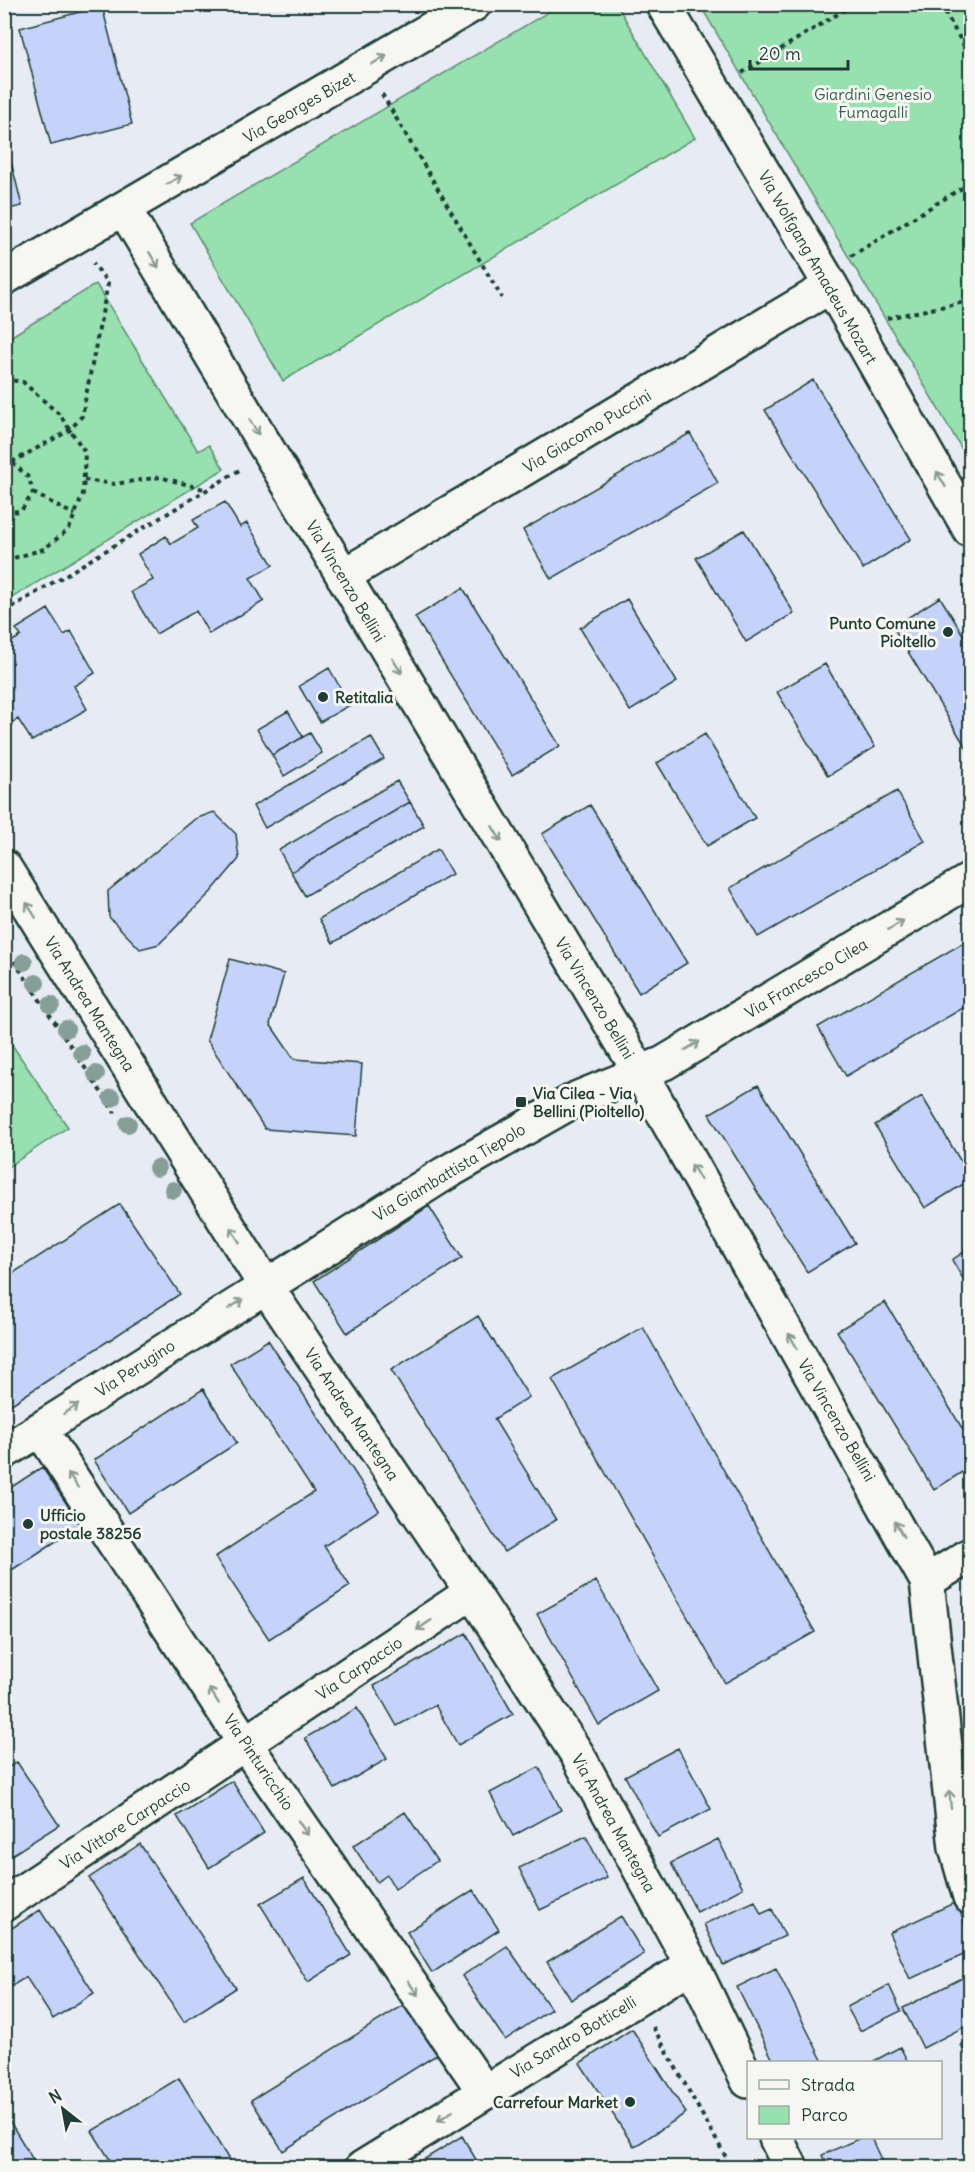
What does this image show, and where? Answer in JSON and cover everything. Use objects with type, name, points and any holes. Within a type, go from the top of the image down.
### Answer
[{"type":"street","name":"Via Georges Bizet","points":[[4,279],[474,4]]},
{"type":"street","name":"Via Wolfgang Amadeus Mozart","points":[[663,4],[827,280],[970,530]]},
{"type":"street","name":"Via Vincenzo Bellini","points":[[123,209],[641,1074],[927,1581],[956,1848],[970,1897]]},
{"type":"street","name":"Via Giacomo Puccini","points":[[343,576],[827,280]]},
{"type":"street","name":"Via Andrea Mantegna","points":[[4,867],[265,1285],[577,1754],[679,1972],[747,2079]]},
{"type":"street","name":"Via Francesco Cilea","points":[[641,1074],[674,1057],[970,880]]},
{"type":"street","name":"Via Giambattista Tiepolo","points":[[265,1285],[511,1134],[578,1098],[641,1074]]},
{"type":"street","name":"Via Perugino","points":[[4,1452],[265,1285]]},
{"type":"street","name":"Via Pinturicchio","points":[[40,1429],[246,1744],[484,2091]]},
{"type":"street","points":[[927,1581],[970,1555]]},
{"type":"street","name":"Via Carpaccio","points":[[246,1744],[472,1593]]},
{"type":"street","name":"Via Vittore Carpaccio","points":[[4,1904],[246,1744]]},
{"type":"street","name":"Via Sandro Botticelli","points":[[362,2168],[679,1972]]},
{"type":"street","points":[[776,2139],[791,2168]]},
{"type":"path","points":[[714,90],[854,4]]},
{"type":"path","points":[[940,4],[970,56]]},
{"type":"path","points":[[367,67],[502,298]]},
{"type":"path","points":[[827,280],[970,183]]},
{"type":"path","points":[[12,462],[70,430],[82,416],[108,284],[74,238]]},
{"type":"path","points":[[855,329],[885,319],[970,301]]},
{"type":"path","points":[[4,379],[23,382],[60,416],[85,452],[83,494],[69,529],[44,549],[4,561]]},
{"type":"path","points":[[4,612],[269,453]]},
{"type":"path","points":[[4,459],[12,462],[29,478],[33,494],[21,511],[4,512]]},
{"type":"path","points":[[84,480],[115,484],[160,477],[207,490]]},
{"type":"path","points":[[33,494],[75,514]]},
{"type":"path","points":[[679,1972],[652,2026],[732,2168]]},
{"type":"green space","points":[[560,5],[617,5],[695,138],[283,381],[190,223]]},
{"type":"green space","name":"Giardini Genesio Fumagalli","points":[[700,5],[970,5],[970,463]]},
{"type":"green space","points":[[96,284],[198,451],[209,445],[224,469],[5,602],[5,340]]},
{"type":"green space","points":[[4,1033],[68,1127],[5,1169],[4,1169]]},
{"type":"building","points":[[102,6],[132,124],[51,145],[20,28]]},
{"type":"building","points":[[4,133],[22,206],[4,210]]},
{"type":"building","points":[[813,380],[911,539],[863,569],[765,410]]},
{"type":"building","points":[[690,433],[718,483],[551,579],[523,530]]},
{"type":"building","points":[[225,502],[240,527],[247,523],[273,565],[250,578],[264,601],[209,634],[196,611],[156,634],[131,592],[153,580],[138,554],[166,536],[171,544],[198,528],[193,520]]},
{"type":"building","points":[[744,530],[794,613],[746,642],[696,558]]},
{"type":"building","points":[[463,588],[560,746],[512,775],[415,617]]},
{"type":"building","points":[[940,597],[970,646],[970,754],[893,627]]},
{"type":"building","points":[[627,599],[677,682],[630,711],[580,628]]},
{"type":"building","points":[[48,609],[64,635],[71,631],[95,673],[74,686],[87,709],[32,741],[18,719],[4,727],[4,646],[21,636],[16,629]]},
{"type":"building","points":[[825,664],[875,747],[828,776],[777,692]]},
{"type":"building","points":[[329,668],[350,705],[320,722],[299,686]]},
{"type":"building","points":[[288,711],[303,737],[272,755],[257,729]]},
{"type":"building","points":[[310,733],[322,753],[284,776],[272,755]]},
{"type":"building","points":[[705,734],[755,818],[707,846],[657,763]]},
{"type":"building","points":[[371,737],[384,759],[265,828],[253,806]]},
{"type":"building","points":[[397,781],[410,802],[291,872],[279,850]]},
{"type":"building","points":[[897,791],[925,841],[758,937],[730,888]]},
{"type":"building","points":[[410,802],[424,826],[305,896],[291,872]]},
{"type":"building","points":[[590,805],[687,963],[639,993],[542,834]]},
{"type":"building","points":[[214,812],[236,834],[239,859],[211,892],[159,944],[140,949],[109,917],[108,891],[195,819]]},
{"type":"building","points":[[438,849],[452,874],[333,943],[319,919]]},
{"type":"building","points":[[970,939],[970,1004],[846,1076],[818,1027]]},
{"type":"building","points":[[230,959],[284,974],[270,1024],[294,1059],[362,1064],[356,1136],[265,1129],[207,1040]]},
{"type":"building","points":[[758,1085],[855,1243],[807,1272],[709,1114]]},
{"type":"building","points":[[922,1096],[970,1177],[970,1180],[925,1208],[875,1125]]},
{"type":"building","points":[[120,1204],[180,1294],[4,1409],[4,1279]]},
{"type":"building","points":[[429,1206],[462,1258],[347,1333],[314,1281]]},
{"type":"building","points":[[970,1248],[970,1291],[952,1260]]},
{"type":"building","points":[[885,1302],[970,1441],[970,1467],[934,1490],[837,1331]]},
{"type":"building","points":[[478,1316],[529,1397],[494,1419],[556,1520],[504,1552],[391,1370]]},
{"type":"building","points":[[643,1327],[815,1632],[725,1683],[552,1379]]},
{"type":"building","points":[[268,1340],[379,1510],[324,1546],[350,1586],[269,1639],[215,1557],[314,1492],[230,1364]]},
{"type":"building","points":[[203,1389],[237,1443],[128,1513],[94,1460]]},
{"type":"building","points":[[42,1467],[81,1525],[4,1575],[4,1492]]},
{"type":"building","points":[[596,1581],[658,1691],[599,1725],[537,1614]]},
{"type":"building","points":[[466,1633],[513,1714],[458,1745],[435,1705],[397,1726],[374,1686]]},
{"type":"building","points":[[357,1708],[387,1759],[335,1789],[305,1738]]},
{"type":"building","points":[[678,1748],[711,1809],[658,1837],[625,1776]]},
{"type":"building","points":[[17,1762],[59,1825],[4,1860],[4,1770]]},
{"type":"building","points":[[539,1767],[561,1810],[513,1836],[490,1793]]},
{"type":"building","points":[[232,1781],[264,1833],[209,1868],[177,1816]]},
{"type":"building","points":[[405,1812],[437,1861],[395,1889],[387,1875],[377,1882],[353,1846]]},
{"type":"building","points":[[586,1836],[607,1878],[540,1910],[519,1868]]},
{"type":"building","points":[[718,1839],[743,1888],[697,1912],[671,1863]]},
{"type":"building","points":[[140,1844],[236,1988],[184,2022],[89,1878]]},
{"type":"building","points":[[304,1878],[351,1955],[308,1982],[260,1904]]},
{"type":"building","points":[[473,1890],[499,1930],[432,1973],[407,1932]]},
{"type":"building","points":[[755,1901],[761,1914],[772,1909],[785,1936],[723,1965],[704,1924]]},
{"type":"building","points":[[956,1902],[970,1936],[970,1952],[910,1979],[889,1933]]},
{"type":"building","points":[[40,1910],[94,1993],[53,2019],[26,1977],[4,1991],[4,1933]]},
{"type":"building","points":[[621,1916],[644,1954],[571,2000],[547,1962]]},
{"type":"building","points":[[507,1946],[551,2009],[505,2040],[462,1976]]},
{"type":"building","points":[[776,1968],[822,2061],[774,2061],[737,1987]]},
{"type":"building","points":[[970,1974],[970,2024],[923,2048],[903,2008]]},
{"type":"building","points":[[889,1985],[901,2011],[860,2031],[847,2007]]},
{"type":"building","points":[[407,2003],[438,2054],[283,2151],[251,2100]]},
{"type":"building","points":[[632,2029],[686,2113],[634,2147],[580,2063]]},
{"type":"building","points":[[970,2040],[970,2064],[961,2045]]},
{"type":"building","points":[[900,2047],[907,2061],[874,2061]]},
{"type":"building","points":[[179,2078],[234,2168],[115,2168],[92,2131]]},
{"type":"building","points":[[4,2112],[35,2163],[27,2168],[4,2168]]},
{"type":"building","points":[[462,2136],[481,2168],[410,2168]]},
{"type":"building","points":[[858,2139],[871,2139],[885,2168],[828,2168],[822,2155]]},
{"type":"place","name":"Punto Comune Pioltello","points":[[948,632]]},
{"type":"place","name":"Retitalia","points":[[323,697]]},
{"type":"place","name":"Via Cilea - Via Bellini (Pioltello)","points":[[521,1102]]},
{"type":"place","name":"Ufficio postale 38256","points":[[28,1524]]},
{"type":"place","name":"Carrefour Market","points":[[630,2102]]}]
